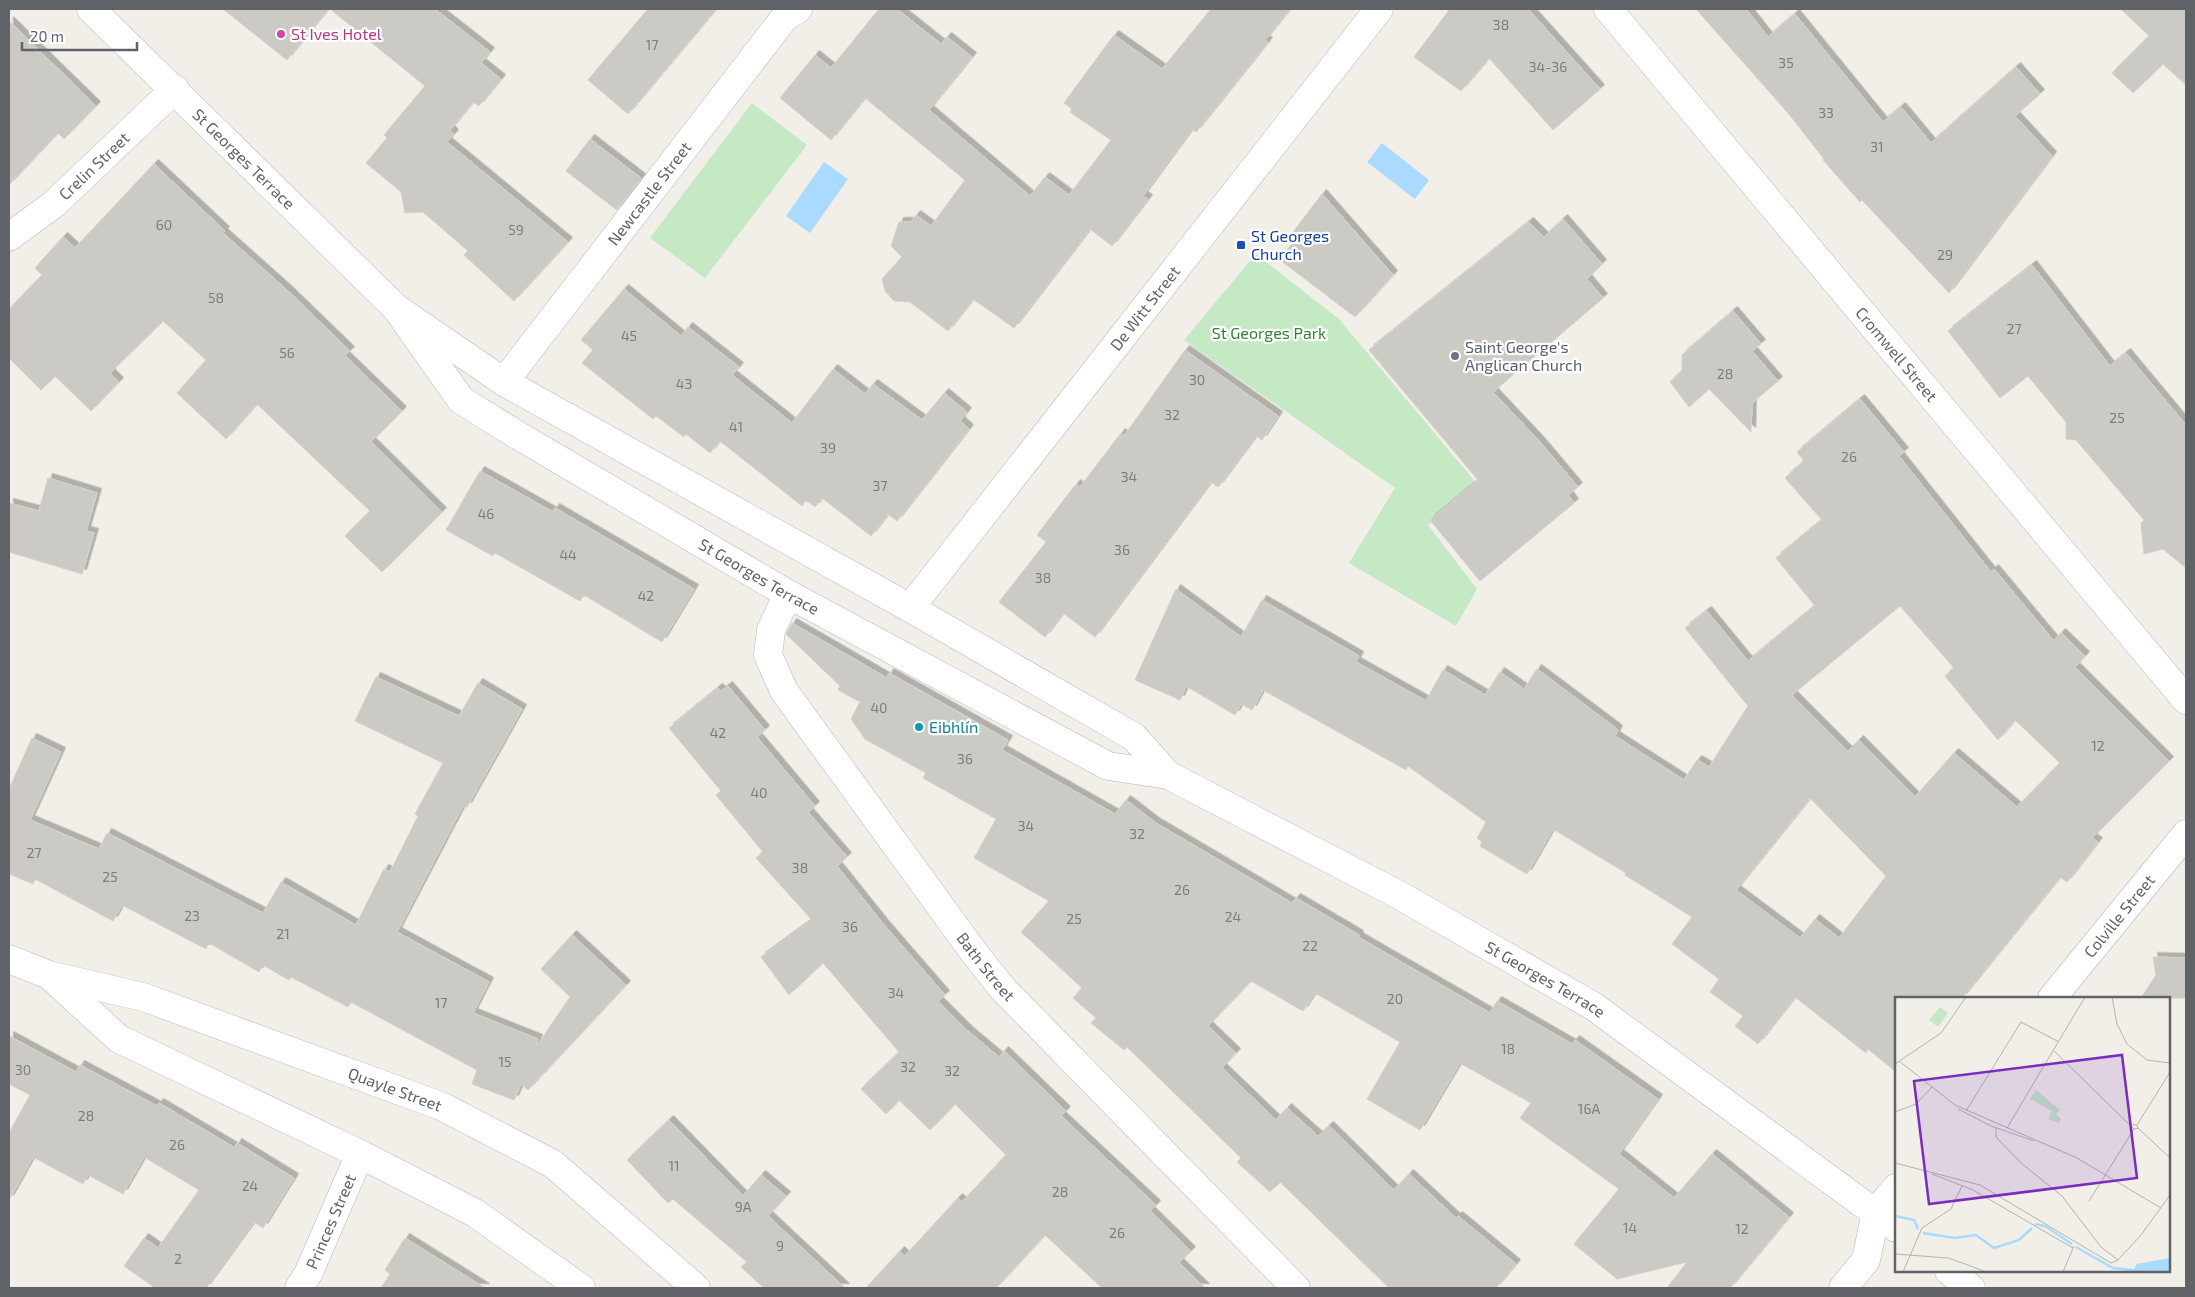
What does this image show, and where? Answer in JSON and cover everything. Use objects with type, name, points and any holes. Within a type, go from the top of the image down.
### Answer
[{"type":"street","name":"St Georges Terrace","points":[[91,9],[175,89],[396,308],[461,400],[788,594],[1108,766],[1168,775],[1399,895],[1593,1006],[1886,1220]]},
{"type":"street","name":"Newcastle Street","points":[[504,382],[785,18],[798,9]]},
{"type":"street","name":"De Witt Street","points":[[910,608],[1380,9]]},
{"type":"street","name":"Cromwell Street","points":[[1608,9],[2186,700]]},
{"type":"street","name":"Crelin Street","points":[[9,237],[54,204],[175,89]]},
{"type":"street","name":"St Georges Terrace","points":[[396,308],[504,382],[910,608],[1134,737],[1168,775]]},
{"type":"street","name":"Bath Street","points":[[788,594],[771,630],[768,655],[784,691],[975,954],[1003,988],[1296,1288]]},
{"type":"street","name":"Colville Street","points":[[2053,997],[2186,834]]},
{"type":"street","name":"Quayle Street","points":[[9,959],[49,975],[143,997],[441,1106],[553,1164],[696,1288]]},
{"type":"street","name":"Quayle Street","points":[[49,975],[119,1039],[360,1154],[475,1213],[582,1288]]},
{"type":"street","name":"Princes Street","points":[[299,1288],[308,1274],[360,1154]]},
{"type":"street","points":[[1843,1288],[1866,1260],[1886,1220],[1895,1191]]},
{"type":"street","points":[[1950,1272],[1971,1288]]},
{"type":"green space","points":[[752,103],[807,145],[705,278],[650,238]]},
{"type":"green space","name":"St Georges Park","points":[[1256,254],[1339,319],[1477,484],[1428,525],[1477,589],[1456,626],[1349,563],[1395,488],[1184,340]]},
{"type":"water","points":[[1382,143],[1429,180],[1415,199],[1367,162]]},
{"type":"water","points":[[824,162],[848,179],[810,233],[786,216]]},
{"type":"building","points":[[223,9],[328,9],[287,60]]},
{"type":"building","points":[[330,9],[435,9],[490,52],[481,63],[501,79],[479,106],[473,102],[450,130],[454,134],[447,142],[568,242],[514,301],[464,255],[468,251],[423,212],[405,213],[401,192],[366,163],[387,138],[384,135],[425,86]]},
{"type":"building","points":[[648,9],[716,9],[628,114],[588,80]]},
{"type":"building","points":[[879,9],[897,9],[941,44],[947,37],[972,57],[929,110],[1030,196],[1045,177],[1069,195],[1111,140],[1070,112],[1072,109],[1064,103],[1114,35],[1162,69],[1211,9],[1290,9],[1265,40],[1268,42],[1196,132],[1192,129],[1143,196],[1148,199],[1112,246],[1090,229],[1014,328],[973,299],[948,331],[910,302],[894,301],[885,291],[882,279],[902,257],[891,246],[899,222],[911,222],[916,215],[931,226],[965,180],[865,98],[831,140],[780,98],[815,55],[831,68]]},
{"type":"building","points":[[1450,9],[1528,9],[1600,89],[1553,130],[1489,58],[1461,91],[1414,57]]},
{"type":"building","points":[[1696,9],[1746,9],[1768,37],[1795,14],[1883,122],[1901,107],[1931,143],[2016,67],[2040,94],[2015,116],[2052,156],[1949,293],[1862,200],[1860,202],[1823,160],[1788,113]]},
{"type":"building","points":[[2121,9],[2186,9],[2186,85],[2163,64],[2133,93],[2112,73],[2149,36]]},
{"type":"building","points":[[9,21],[96,106],[64,139],[58,133],[9,185]]},
{"type":"building","points":[[590,139],[641,178],[617,210],[566,171]]},
{"type":"building","points":[[154,164],[225,231],[223,233],[288,291],[350,351],[345,356],[402,411],[371,442],[442,512],[382,572],[345,536],[370,511],[257,404],[226,439],[177,393],[206,360],[163,321],[110,373],[119,382],[91,411],[55,376],[41,390],[9,358],[9,309],[42,275],[35,268],[63,237],[75,248]]},
{"type":"building","points":[[1322,194],[1393,275],[1355,317],[1280,260],[1295,239],[1290,236]]},
{"type":"building","name":"Saint George's Anglican Church","points":[[1563,219],[1602,264],[1587,279],[1603,298],[1493,392],[1540,442],[1578,487],[1568,495],[1574,503],[1480,581],[1430,520],[1478,480],[1369,350],[1529,222],[1544,237]]},
{"type":"building","points":[[2032,265],[2110,366],[2126,353],[2186,425],[2186,568],[2163,549],[2144,554],[2141,523],[2144,520],[2076,440],[2066,439],[2066,422],[2028,376],[2000,398],[1948,331]]},
{"type":"building","points":[[624,289],[681,336],[688,327],[739,367],[732,375],[792,423],[833,369],[865,394],[873,384],[922,420],[944,393],[967,412],[960,421],[969,429],[897,521],[888,514],[871,536],[822,498],[815,507],[806,500],[802,506],[720,441],[710,453],[686,434],[684,437],[656,416],[653,419],[582,363],[593,350],[581,340]]},
{"type":"building","points":[[1733,311],[1761,344],[1752,351],[1778,381],[1752,403],[1751,432],[1709,389],[1689,407],[1670,382],[1682,371],[1682,355]]},
{"type":"building","points":[[1185,350],[1278,416],[1262,440],[1256,436],[1218,487],[1211,482],[1095,637],[1063,613],[1045,637],[999,602],[1046,542],[1037,535],[1076,484],[1080,487],[1121,433],[1124,436]]},
{"type":"building","points":[[1860,399],[1904,452],[1899,456],[1991,572],[1994,569],[2054,641],[2061,633],[2085,656],[2075,667],[2169,761],[2092,838],[2098,842],[2067,882],[2060,877],[1963,997],[1895,997],[1895,1071],[1868,1049],[1866,1053],[1795,997],[1758,1044],[1735,1026],[1743,1016],[1710,992],[1719,979],[1672,944],[1692,917],[1625,875],[1626,873],[1553,829],[1527,874],[1480,846],[1482,842],[1477,838],[1486,822],[1408,766],[1406,770],[1263,690],[1252,710],[1241,704],[1235,715],[1186,686],[1180,700],[1135,680],[1176,589],[1241,637],[1262,600],[1359,656],[1356,662],[1426,701],[1443,670],[1485,695],[1500,672],[1524,689],[1537,669],[1618,730],[1615,736],[1684,780],[1697,760],[1709,767],[1748,706],[1685,628],[1707,611],[1748,661],[1815,606],[1776,558],[1822,520],[1785,478],[1804,461],[1797,452]],"holes":[[[1900,606],[1954,668],[1945,676],[1998,740],[2015,720],[2060,763],[2017,807],[1954,753],[1915,797],[1859,740],[1848,751],[1792,695]],[[1810,798],[1886,876],[1839,938],[1815,919],[1800,938],[1736,890]]]},
{"type":"building","points":[[480,471],[553,512],[555,508],[694,589],[662,642],[584,595],[580,601],[495,553],[493,556],[446,530]]},
{"type":"building","points":[[48,478],[97,493],[86,531],[94,533],[82,574],[9,552],[9,503],[39,511]]},
{"type":"building","points":[[792,623],[887,678],[889,673],[1008,740],[1002,750],[1115,814],[1126,800],[1156,823],[1292,903],[1296,898],[1359,935],[1358,937],[1490,1013],[1497,1001],[1572,1044],[1575,1040],[1658,1099],[1619,1154],[1674,1198],[1712,1154],[1789,1217],[1730,1288],[1667,1288],[1687,1262],[1617,1279],[1574,1244],[1619,1189],[1520,1118],[1531,1103],[1460,1063],[1420,1130],[1367,1099],[1400,1042],[1315,993],[1303,1011],[1251,981],[1208,1026],[1236,1053],[1222,1068],[1276,1120],[1287,1108],[1318,1136],[1329,1126],[1394,1190],[1409,1174],[1456,1218],[1458,1216],[1516,1264],[1496,1288],[1389,1288],[1280,1182],[1270,1192],[1237,1162],[1241,1158],[1127,1047],[1124,1050],[1091,1023],[1096,1018],[1073,998],[1082,988],[1021,932],[1049,901],[974,858],[996,819],[923,778],[926,773],[865,739],[851,719],[860,702],[838,690],[840,686],[786,634]]},
{"type":"building","points":[[376,677],[459,716],[478,683],[522,709],[467,807],[463,806],[397,932],[489,982],[473,1013],[538,1039],[534,1050],[570,997],[541,969],[572,935],[626,985],[528,1090],[521,1084],[514,1100],[472,1084],[477,1070],[351,1002],[348,1007],[291,977],[289,980],[263,965],[259,972],[209,943],[206,949],[122,905],[113,921],[35,879],[33,884],[9,874],[9,789],[32,738],[61,752],[30,820],[99,849],[107,833],[263,913],[281,882],[356,925],[384,869],[390,872],[418,816],[415,814],[443,763],[355,721]]},
{"type":"building","points":[[728,686],[765,730],[757,737],[815,806],[808,812],[847,857],[837,866],[885,926],[945,995],[938,1001],[968,1031],[999,1057],[1004,1051],[1066,1111],[1061,1116],[1156,1205],[1150,1211],[1191,1251],[1179,1263],[1205,1288],[1102,1288],[1045,1235],[996,1288],[866,1288],[900,1251],[905,1256],[958,1198],[962,1202],[1006,1155],[955,1104],[930,1130],[899,1100],[886,1114],[861,1089],[899,1052],[823,963],[789,995],[761,957],[812,920],[756,858],[763,852],[716,795],[721,791],[669,728],[718,688],[721,691]]},
{"type":"building","points":[[2153,957],[2186,958],[2186,998],[2142,997],[2156,975]]},
{"type":"building","points":[[9,1036],[76,1072],[80,1065],[157,1106],[159,1103],[235,1148],[237,1143],[294,1178],[263,1228],[254,1222],[206,1288],[155,1288],[124,1266],[144,1238],[158,1248],[199,1190],[144,1157],[123,1194],[88,1175],[83,1184],[33,1157],[9,1200],[9,1133],[30,1095],[9,1084]]},
{"type":"building","points":[[669,1120],[743,1196],[761,1175],[786,1196],[768,1216],[845,1288],[764,1288],[741,1267],[747,1262],[673,1199],[668,1203],[627,1160]]},
{"type":"building","points":[[405,1238],[485,1288],[381,1288],[390,1274],[385,1270]]},
{"type":"place","name":"St Ives Hotel","points":[[281,34]]},
{"type":"place","name":"St Georges Church","points":[[1241,245]]},
{"type":"place","name":"Saint George's Anglican Church","points":[[1455,356]]},
{"type":"place","name":"Eibhlín","points":[[919,727]]}]
